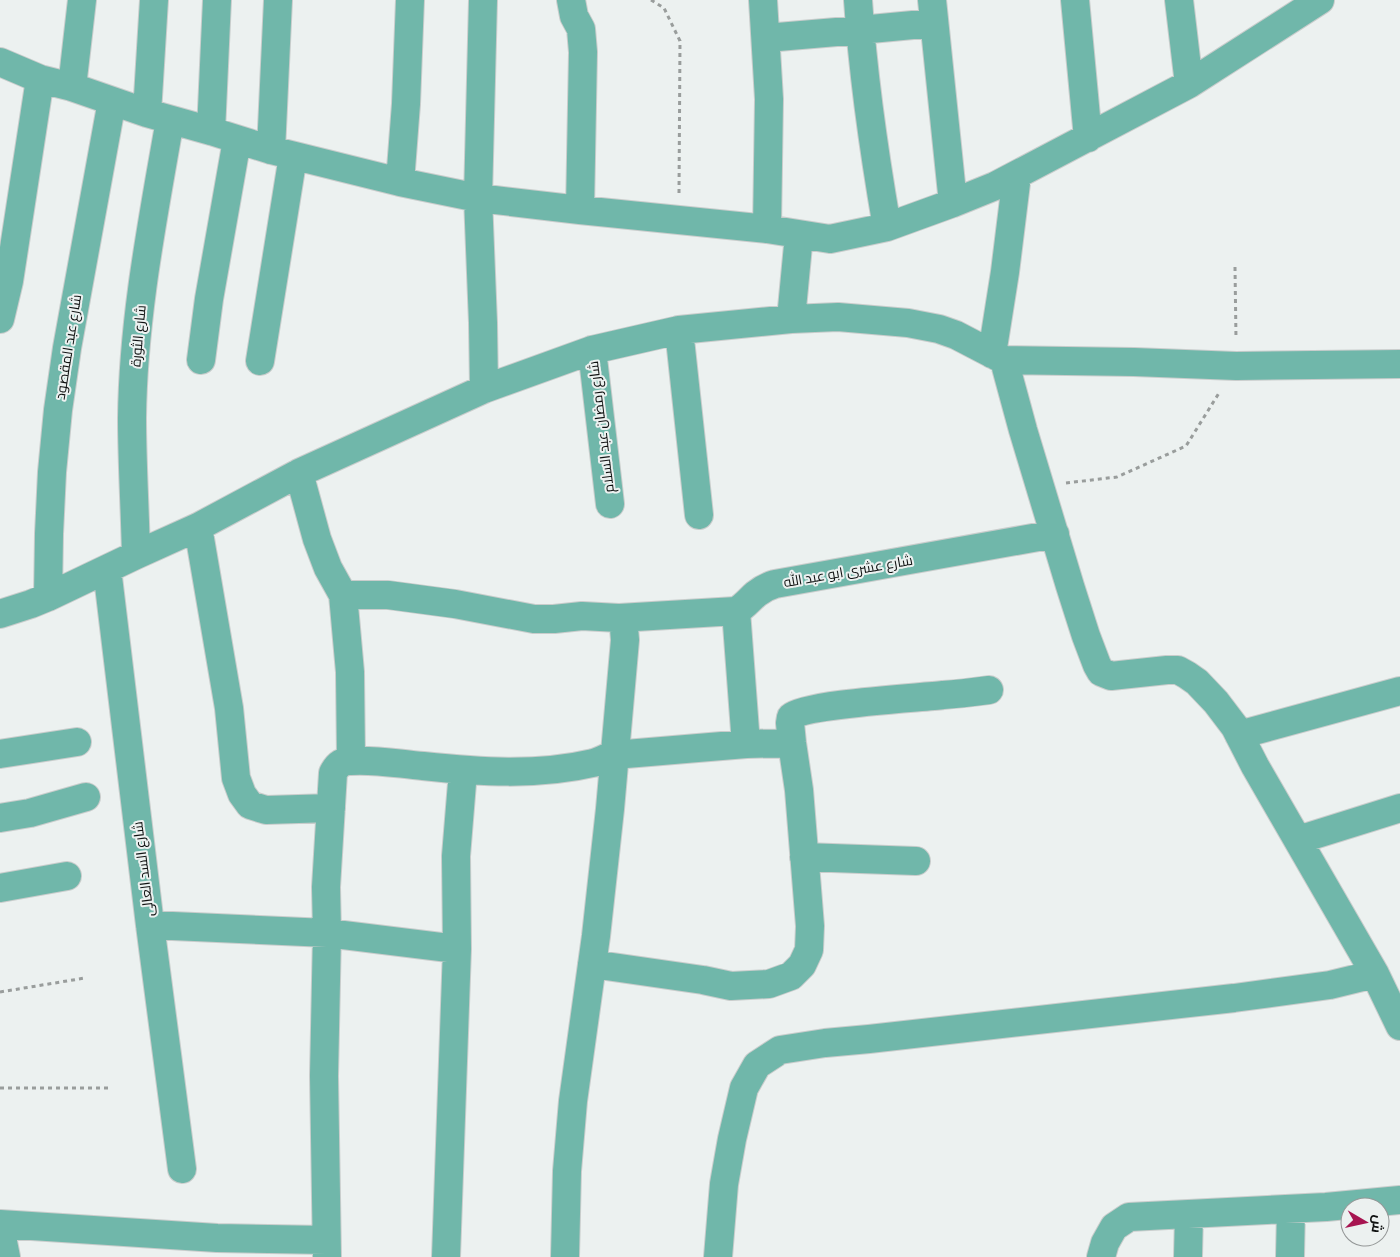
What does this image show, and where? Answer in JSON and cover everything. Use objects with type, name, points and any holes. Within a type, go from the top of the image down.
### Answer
[{"type":"street","points":[[72,87],[82,0]]},
{"type":"street","name":"شارع الثورة","points":[[136,554],[132,418],[137,340],[154,212],[159,117],[154,0]]},
{"type":"street","points":[[210,131],[217,0]]},
{"type":"street","points":[[260,361],[282,153],[278,0]]},
{"type":"street","points":[[400,182],[406,104],[410,0]]},
{"type":"street","points":[[483,0],[478,198],[484,389]]},
{"type":"street","points":[[571,0],[574,16],[581,29],[583,52],[580,210]]},
{"type":"street","points":[[763,0],[769,99],[767,229]]},
{"type":"street","points":[[858,0],[873,143],[887,227]]},
{"type":"street","points":[[1075,0],[1088,138]]},
{"type":"street","points":[[1179,0],[1189,84]]},
{"type":"street","points":[[0,62],[40,78],[159,117],[282,153],[400,182],[478,198],[767,229],[830,239],[887,227],[995,186],[1189,84],[1320,0]]},
{"type":"street","points":[[766,38],[860,30],[933,11],[953,203]]},
{"type":"street","points":[[0,319],[9,280],[40,78]]},
{"type":"street","name":"شارع عبد المقصود","points":[[48,597],[52,472],[58,410],[67,348],[112,101]]},
{"type":"street","points":[[201,360],[209,300],[236,140]]},
{"type":"street","points":[[1017,175],[1005,272],[998,357],[1086,636],[1097,665],[1102,672],[1111,676],[1178,670],[1187,675],[1216,702],[1239,735],[1375,974],[1400,1026]]},
{"type":"street","points":[[791,319],[799,235]]},
{"type":"street","points":[[0,614],[48,597],[136,554],[198,527],[299,473],[484,389],[592,350],[679,330],[838,316],[908,323],[940,329],[956,335],[998,357],[1236,366],[1400,364]]},
{"type":"street","points":[[679,330],[699,515]]},
{"type":"street","name":"شارع رمضان عبد السلام","points":[[592,350],[610,504]]},
{"type":"street","points":[[299,473],[317,539],[328,568],[343,594],[350,672],[351,760]]},
{"type":"street","points":[[198,527],[229,708],[236,778],[242,794],[250,805],[266,810],[331,808]]},
{"type":"street","name":"شارع عشرى ابو عبد الله","points":[[736,611],[742,608],[756,594],[775,584],[1055,534]]},
{"type":"street","name":"شارع السد العالى","points":[[107,569],[182,1169]]},
{"type":"street","points":[[343,594],[388,595],[455,604],[534,619],[582,616],[618,618],[736,611],[746,744]]},
{"type":"street","points":[[565,1257],[567,1180],[573,1101],[592,964],[610,809],[625,640],[624,628],[618,618]]},
{"type":"street","points":[[592,964],[703,980],[731,986],[769,984],[791,976],[802,965],[809,950],[810,926],[791,718],[800,712],[855,703],[989,690]]},
{"type":"street","points":[[1239,735],[1400,691]]},
{"type":"street","points":[[0,754],[77,742]]},
{"type":"street","points":[[6,1257],[0,1226],[217,1238],[327,1249],[324,1076],[326,887],[333,773],[343,762],[351,760],[367,761],[463,771],[540,770],[595,763],[614,754],[746,744],[792,743]]},
{"type":"street","points":[[446,1257],[457,949],[456,856],[463,771]]},
{"type":"street","points":[[0,818],[30,813],[86,798]]},
{"type":"street","points":[[1298,840],[1400,808]]},
{"type":"street","points":[[804,857],[916,861]]},
{"type":"street","points":[[0,888],[68,876]]},
{"type":"street","points":[[150,925],[327,933],[457,949]]},
{"type":"street","points":[[718,1257],[724,1184],[744,1088],[757,1065],[780,1050],[825,1043],[1234,998],[1330,985],[1375,974]]},
{"type":"street","points":[[1100,1257],[1104,1243],[1114,1227],[1129,1217],[1291,1209],[1400,1200]]},
{"type":"street","points":[[1290,1257],[1291,1209]]},
{"type":"street","points":[[1188,1257],[1190,1214]]},
{"type":"path","points":[[651,0],[664,8],[680,41],[678,220]]},
{"type":"path","points":[[1040,486],[1117,477],[1186,446],[1236,366],[1235,268]]},
{"type":"path","points":[[0,992],[85,978]]},
{"type":"path","points":[[0,1088],[109,1088]]}]
